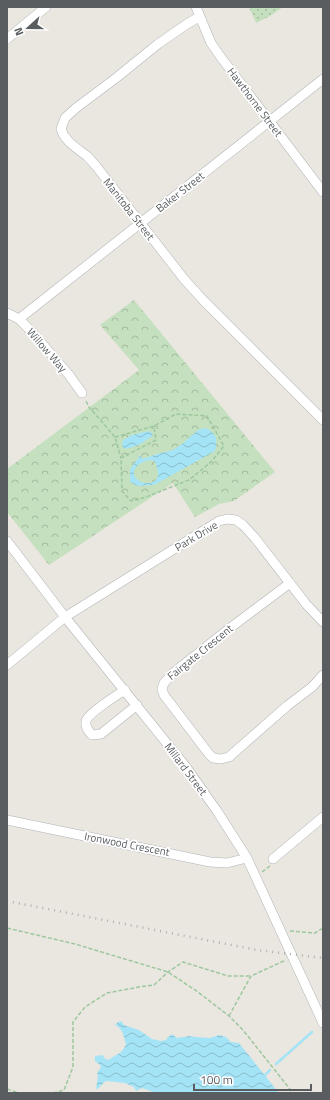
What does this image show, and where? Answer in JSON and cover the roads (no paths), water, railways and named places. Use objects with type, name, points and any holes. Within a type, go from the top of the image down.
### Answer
[{"type":"street","points":[[7,39],[46,7]]},
{"type":"street","name":"Hawthorne Street","points":[[196,7],[211,43],[323,192]]},
{"type":"street","name":"Manitoba Street","points":[[200,17],[158,44],[76,108],[65,118],[61,130],[65,138],[88,157],[96,166],[184,279],[203,300],[323,420]]},
{"type":"street","name":"Baker Street","points":[[19,319],[323,79]]},
{"type":"street","name":"Willow Way","points":[[7,313],[19,319],[32,332],[52,354],[82,393]]},
{"type":"street","name":"Park Drive","points":[[65,617],[219,521],[227,519],[236,520],[243,525],[255,538],[306,604],[323,622]]},
{"type":"street","name":"Millard Street","points":[[7,541],[65,617],[198,782],[247,858],[323,1023]]},
{"type":"street","name":"Fairgate Crescent","points":[[290,583],[173,673],[164,683],[162,690],[164,695],[202,746],[213,758],[221,759],[229,756],[287,706],[312,687],[323,675]]},
{"type":"street","points":[[7,665],[65,617]]},
{"type":"street","points":[[125,690],[90,715],[86,720],[86,728],[92,735],[100,734],[137,705]]},
{"type":"street","points":[[273,859],[323,817]]},
{"type":"street","name":"Ironwood Crescent","points":[[7,820],[210,862],[227,863],[247,858]]},
{"type":"water","points":[[205,428],[212,432],[216,437],[215,451],[154,485],[138,486],[130,482],[130,469],[141,455],[143,459],[173,450],[198,430]],"holes":[[[149,460],[155,461],[158,474],[154,481],[145,483],[141,482],[134,476],[134,471],[137,466]]]},
{"type":"water","points":[[148,431],[153,435],[144,442],[125,449],[122,446],[123,440],[132,435]]},
{"type":"water","points":[[121,1021],[124,1025],[139,1030],[152,1039],[161,1041],[166,1040],[172,1034],[177,1038],[190,1036],[210,1038],[219,1035],[226,1037],[231,1042],[239,1043],[279,1093],[156,1093],[142,1088],[136,1091],[134,1087],[125,1083],[107,1081],[96,1089],[97,1073],[101,1067],[95,1061],[95,1056],[103,1055],[104,1058],[108,1060],[121,1052],[126,1045],[120,1028],[115,1025]]},
{"type":"waterway","points":[[276,1064],[312,1032]]},
{"type":"waterway","points":[[265,1075],[270,1070]]},
{"type":"railway","points":[[7,901],[257,950],[323,958]]}]
